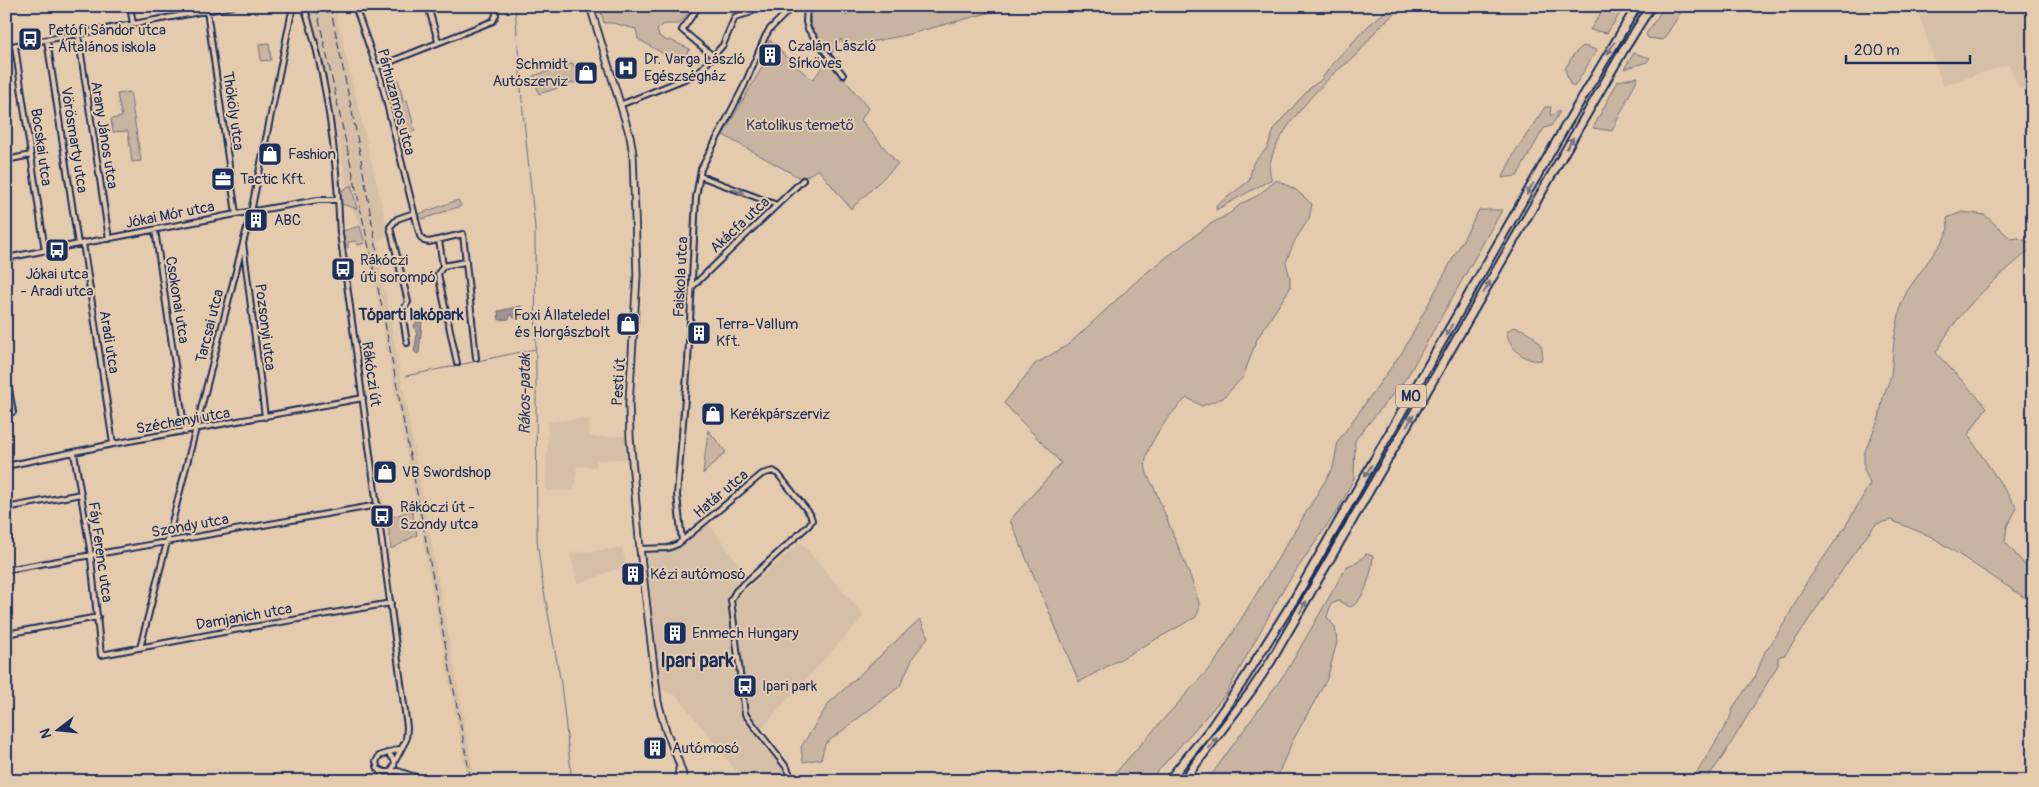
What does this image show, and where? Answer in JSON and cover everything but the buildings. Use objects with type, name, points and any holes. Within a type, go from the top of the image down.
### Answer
[{"type":"highway","name":"M0","points":[[1168,781],[1203,738],[1241,684],[1286,613],[1637,6]]},
{"type":"highway","name":"M0","points":[[1183,781],[1252,691],[1271,661],[1589,109],[1651,6]]},
{"type":"main road","name":"Pesti út","points":[[590,6],[630,136],[634,177],[637,275],[629,403],[630,436],[640,549],[658,702],[666,731],[685,781]]},
{"type":"main road","name":"Pesti út","points":[[678,760],[678,781]]},
{"type":"street","points":[[130,6],[133,24]]},
{"type":"street","points":[[6,47],[233,6]]},
{"type":"street","name":"Tarcsai utca","points":[[140,648],[251,212],[293,6]]},
{"type":"street","name":"Rákóczi út","points":[[304,6],[314,36],[322,71],[338,200],[340,238],[407,727],[403,747],[395,762]]},
{"type":"street","name":"Párhuzamos utca","points":[[355,6],[377,68],[422,240],[429,242],[439,240]]},
{"type":"street","points":[[428,6],[438,41]]},
{"type":"street","points":[[377,68],[438,41],[493,21],[496,15],[495,6]]},
{"type":"street","points":[[699,6],[682,30],[713,56]]},
{"type":"street","points":[[620,105],[691,78],[703,68],[723,45],[735,18],[749,13],[757,6]]},
{"type":"street","name":"Faiskola utca","points":[[682,541],[677,495],[692,286],[696,197],[700,176],[769,30],[793,6]]},
{"type":"street","points":[[807,6],[806,22],[810,32],[842,75]]},
{"type":"street","name":"Thököly utca","points":[[207,11],[236,214]]},
{"type":"street","name":"Arany János utca","points":[[78,34],[109,238]]},
{"type":"street","name":"Vörösmarty utca","points":[[47,40],[81,244]]},
{"type":"street","name":"Bocskai utca","points":[[14,46],[45,251]]},
{"type":"street","points":[[6,160],[31,155]]},
{"type":"street","points":[[700,176],[778,205]]},
{"type":"street","name":"Akácfa utca","points":[[692,286],[803,180]]},
{"type":"street","name":"Jókai Mór utca","points":[[6,258],[236,214],[318,200],[338,200]]},
{"type":"street","points":[[407,343],[402,312],[408,302],[390,227],[397,219],[414,213]]},
{"type":"street","name":"Csokonai utca","points":[[155,230],[186,432]]},
{"type":"street","points":[[457,363],[438,274],[443,266],[439,240],[463,234],[476,358]]},
{"type":"street","name":"Pozsonyi utca","points":[[243,240],[265,417]]},
{"type":"street","name":"Aradi utca","points":[[81,244],[113,444]]},
{"type":"street","points":[[443,266],[465,262]]},
{"type":"street","points":[[6,372],[13,412],[6,414]]},
{"type":"street","name":"Széchenyi utca","points":[[6,466],[113,444],[363,398]]},
{"type":"street","name":"Fáy Ferenc utca","points":[[74,453],[98,617],[101,655]]},
{"type":"street","name":"Határ utca","points":[[640,549],[668,548],[682,541],[762,474],[773,472],[778,474],[810,514],[812,520],[809,525],[736,591],[730,600],[745,714],[788,768],[793,781]]},
{"type":"street","points":[[6,508],[80,494]]},
{"type":"street","name":"Szondy utca","points":[[6,570],[378,505]]},
{"type":"street","name":"Damjanich utca","points":[[101,655],[391,603]]},
{"type":"street","points":[[6,634],[98,617]]},
{"type":"street","points":[[384,781],[376,765],[377,759],[383,754],[389,754],[403,747]]},
{"type":"street","points":[[389,754],[406,773]]},
{"type":"street","points":[[384,781],[395,762]]},
{"type":"street","points":[[380,771],[398,771],[427,781]]},
{"type":"shaded area","points":[[309,6],[334,6],[387,226],[386,235],[378,241],[381,257],[379,258],[475,781],[468,781],[368,247],[363,228],[350,206],[326,70]]},
{"type":"shaded area","points":[[1916,6],[2033,6],[2033,85],[2019,89],[2009,64],[1943,86]]},
{"type":"shaded area","points":[[521,306],[523,317],[514,318],[511,314],[509,319],[499,320],[498,311]]},
{"type":"shaded area","points":[[419,320],[422,322],[419,353],[417,354],[414,351],[417,335],[414,325]]},
{"type":"shaded area","points":[[589,419],[589,437],[625,436],[626,459],[597,460],[596,467],[577,466],[574,490],[546,491],[548,422]]},
{"type":"shaded area","points":[[709,524],[748,577],[728,595],[743,717],[790,781],[744,781],[678,697],[660,688],[644,552],[665,551],[676,548]]},
{"type":"shaded area","points":[[801,542],[864,616],[760,730],[751,719],[747,710],[735,599]]},
{"type":"shaded area","points":[[622,548],[626,565],[577,583],[570,553]]},
{"type":"green space","points":[[599,6],[694,6],[679,24],[663,24],[657,30],[659,36],[667,41],[670,40],[690,49],[680,62],[672,54],[669,57],[638,39],[636,29],[613,23],[604,23]]},
{"type":"green space","points":[[810,6],[833,6],[846,16],[854,10],[851,6],[1014,6],[906,35],[845,47],[841,39],[832,53],[817,37],[812,28]]},
{"type":"green space","points":[[1397,6],[1399,9],[1374,33],[1357,54],[1333,74],[1290,124],[1273,154],[1270,168],[1272,179],[1216,210],[1216,206],[1249,181],[1253,163],[1267,148],[1275,127],[1282,119],[1311,87],[1321,80],[1332,64],[1368,26],[1391,7]]},
{"type":"green space","points":[[1605,6],[1625,6],[1607,33],[1590,30]]},
{"type":"green space","points":[[1665,6],[1685,6],[1663,40],[1648,38],[1646,34]]},
{"type":"green space","name":"Katolikus temető","points":[[770,40],[792,63],[813,80],[828,59],[868,108],[861,120],[898,164],[851,209],[818,169],[802,179],[723,135],[765,62],[758,58]]},
{"type":"green space","points":[[269,43],[271,60],[261,61],[259,44]]},
{"type":"green space","points":[[1583,46],[1597,50],[1574,87],[1570,84],[1565,69],[1574,54]]},
{"type":"green space","points":[[1634,53],[1650,58],[1647,62],[1624,69]]},
{"type":"green space","points":[[573,63],[579,81],[539,94],[533,76]]},
{"type":"green space","points":[[1638,77],[1612,131],[1593,128],[1618,81]]},
{"type":"green space","points":[[398,79],[403,99],[395,101],[390,81]]},
{"type":"green space","points":[[130,92],[141,161],[132,162],[128,131],[113,132],[111,119],[122,117],[117,94]]},
{"type":"green space","points":[[407,100],[415,131],[404,134],[395,103]]},
{"type":"green space","points":[[1545,107],[1551,107],[1550,115],[1554,115],[1557,111],[1560,112],[1551,126],[1544,128],[1517,176],[1502,178],[1515,152]]},
{"type":"green space","points":[[1277,180],[1296,190],[1312,204],[1309,219],[1295,240],[1286,262],[1290,278],[1290,288],[1257,339],[1243,377],[1223,398],[1202,406],[1187,398],[1162,426],[1151,444],[1146,459],[1147,473],[1191,578],[1199,603],[1199,610],[1196,617],[1079,682],[1010,520],[1061,463],[1004,403],[1035,364],[1068,345],[1142,276],[1209,225],[1230,213],[1242,203],[1257,196]]},
{"type":"green space","points":[[351,185],[357,209],[341,204],[340,192]]},
{"type":"green space","points":[[458,200],[461,206],[423,219],[420,217],[419,214]]},
{"type":"green space","points":[[1479,210],[1502,210],[1407,377],[1355,440],[1354,478],[1339,508],[1284,588],[1226,694],[1149,781],[1108,781],[1215,662],[1333,468],[1338,441],[1403,351]]},
{"type":"green space","points":[[1962,212],[1985,215],[2011,239],[2018,238],[2033,244],[2033,247],[1967,308],[1936,353],[1987,407],[1968,435],[2017,508],[2007,526],[2005,542],[2033,574],[2033,603],[1932,537],[1891,520],[1876,524],[1851,557],[1785,655],[1778,657],[1778,665],[1724,755],[1705,781],[1692,781],[1729,720],[1734,706],[1756,675],[1765,651],[1785,622],[1806,583],[1845,527],[1870,484],[1864,469],[1864,454],[1879,418],[1883,397],[1891,376],[1894,340],[1901,305],[1907,291],[1944,239],[1948,228],[1947,218]]},
{"type":"green space","points":[[360,226],[365,243],[358,245],[356,241],[348,242],[348,248],[345,244],[343,231]]},
{"type":"green space","points":[[1513,327],[1525,331],[1535,338],[1542,348],[1541,360],[1529,359],[1518,353],[1508,338],[1507,332]]},
{"type":"green space","points":[[708,430],[726,452],[703,474]]},
{"type":"green space","points":[[412,510],[417,535],[391,549],[387,515],[395,516]]},
{"type":"green space","points":[[1366,554],[1373,556],[1367,585],[1360,599],[1350,607],[1339,601],[1331,604],[1327,617],[1335,627],[1337,642],[1327,679],[1293,740],[1275,781],[1207,781],[1288,669],[1347,566],[1358,562]]},
{"type":"green space","points":[[920,619],[928,637],[913,657],[900,686],[825,744],[821,759],[803,762],[801,747],[829,703]]},
{"type":"waterway","name":"Rákos-patak","points":[[515,6],[522,101],[535,228],[537,540],[542,580],[561,684],[572,781]]},
{"type":"waterway","points":[[406,376],[535,349]]},
{"type":"railway","points":[[316,6],[382,307],[471,781]]},
{"type":"railway","points":[[330,6],[356,131],[378,257]]},
{"type":"place","name":"Petófi Sándor utca - Általános iskola","points":[[30,39]]},
{"type":"place","name":"Czalán László Sírköves","points":[[770,55]]},
{"type":"place","name":"Dr. Varga László Egészségház","points":[[626,68]]},
{"type":"place","name":"Schmidt Autószerviz","points":[[586,73]]},
{"type":"place","name":"Fashion","points":[[270,154]]},
{"type":"place","name":"Tactic Kft.","points":[[223,179]]},
{"type":"place","name":"ABC","points":[[256,220]]},
{"type":"place","name":"Jókai utca - Aradi utca","points":[[57,250]]},
{"type":"place","name":"Rákóczi úti sorompó","points":[[343,269]]},
{"type":"place","name":"Foxi Állateledel és Horgászbolt","points":[[628,324]]},
{"type":"place","name":"Terra-Vallum Kft.","points":[[699,333]]},
{"type":"place","name":"Kerékpárszerviz","points":[[713,414]]},
{"type":"place","name":"VB Swordshop","points":[[385,472]]},
{"type":"place","name":"Rákóczi út - Szondy utca","points":[[382,516]]},
{"type":"place","name":"Kézi autómosó","points":[[633,574]]},
{"type":"place","name":"Enmech Hungary","points":[[675,633]]},
{"type":"place","name":"Ipari park","points":[[745,686]]},
{"type":"place","name":"Autómosó","points":[[655,748]]},
{"type":"district","name":"Tóparti lakópark","points":[[411,315]]},
{"type":"district","name":"Ipari park","points":[[697,660]]}]
